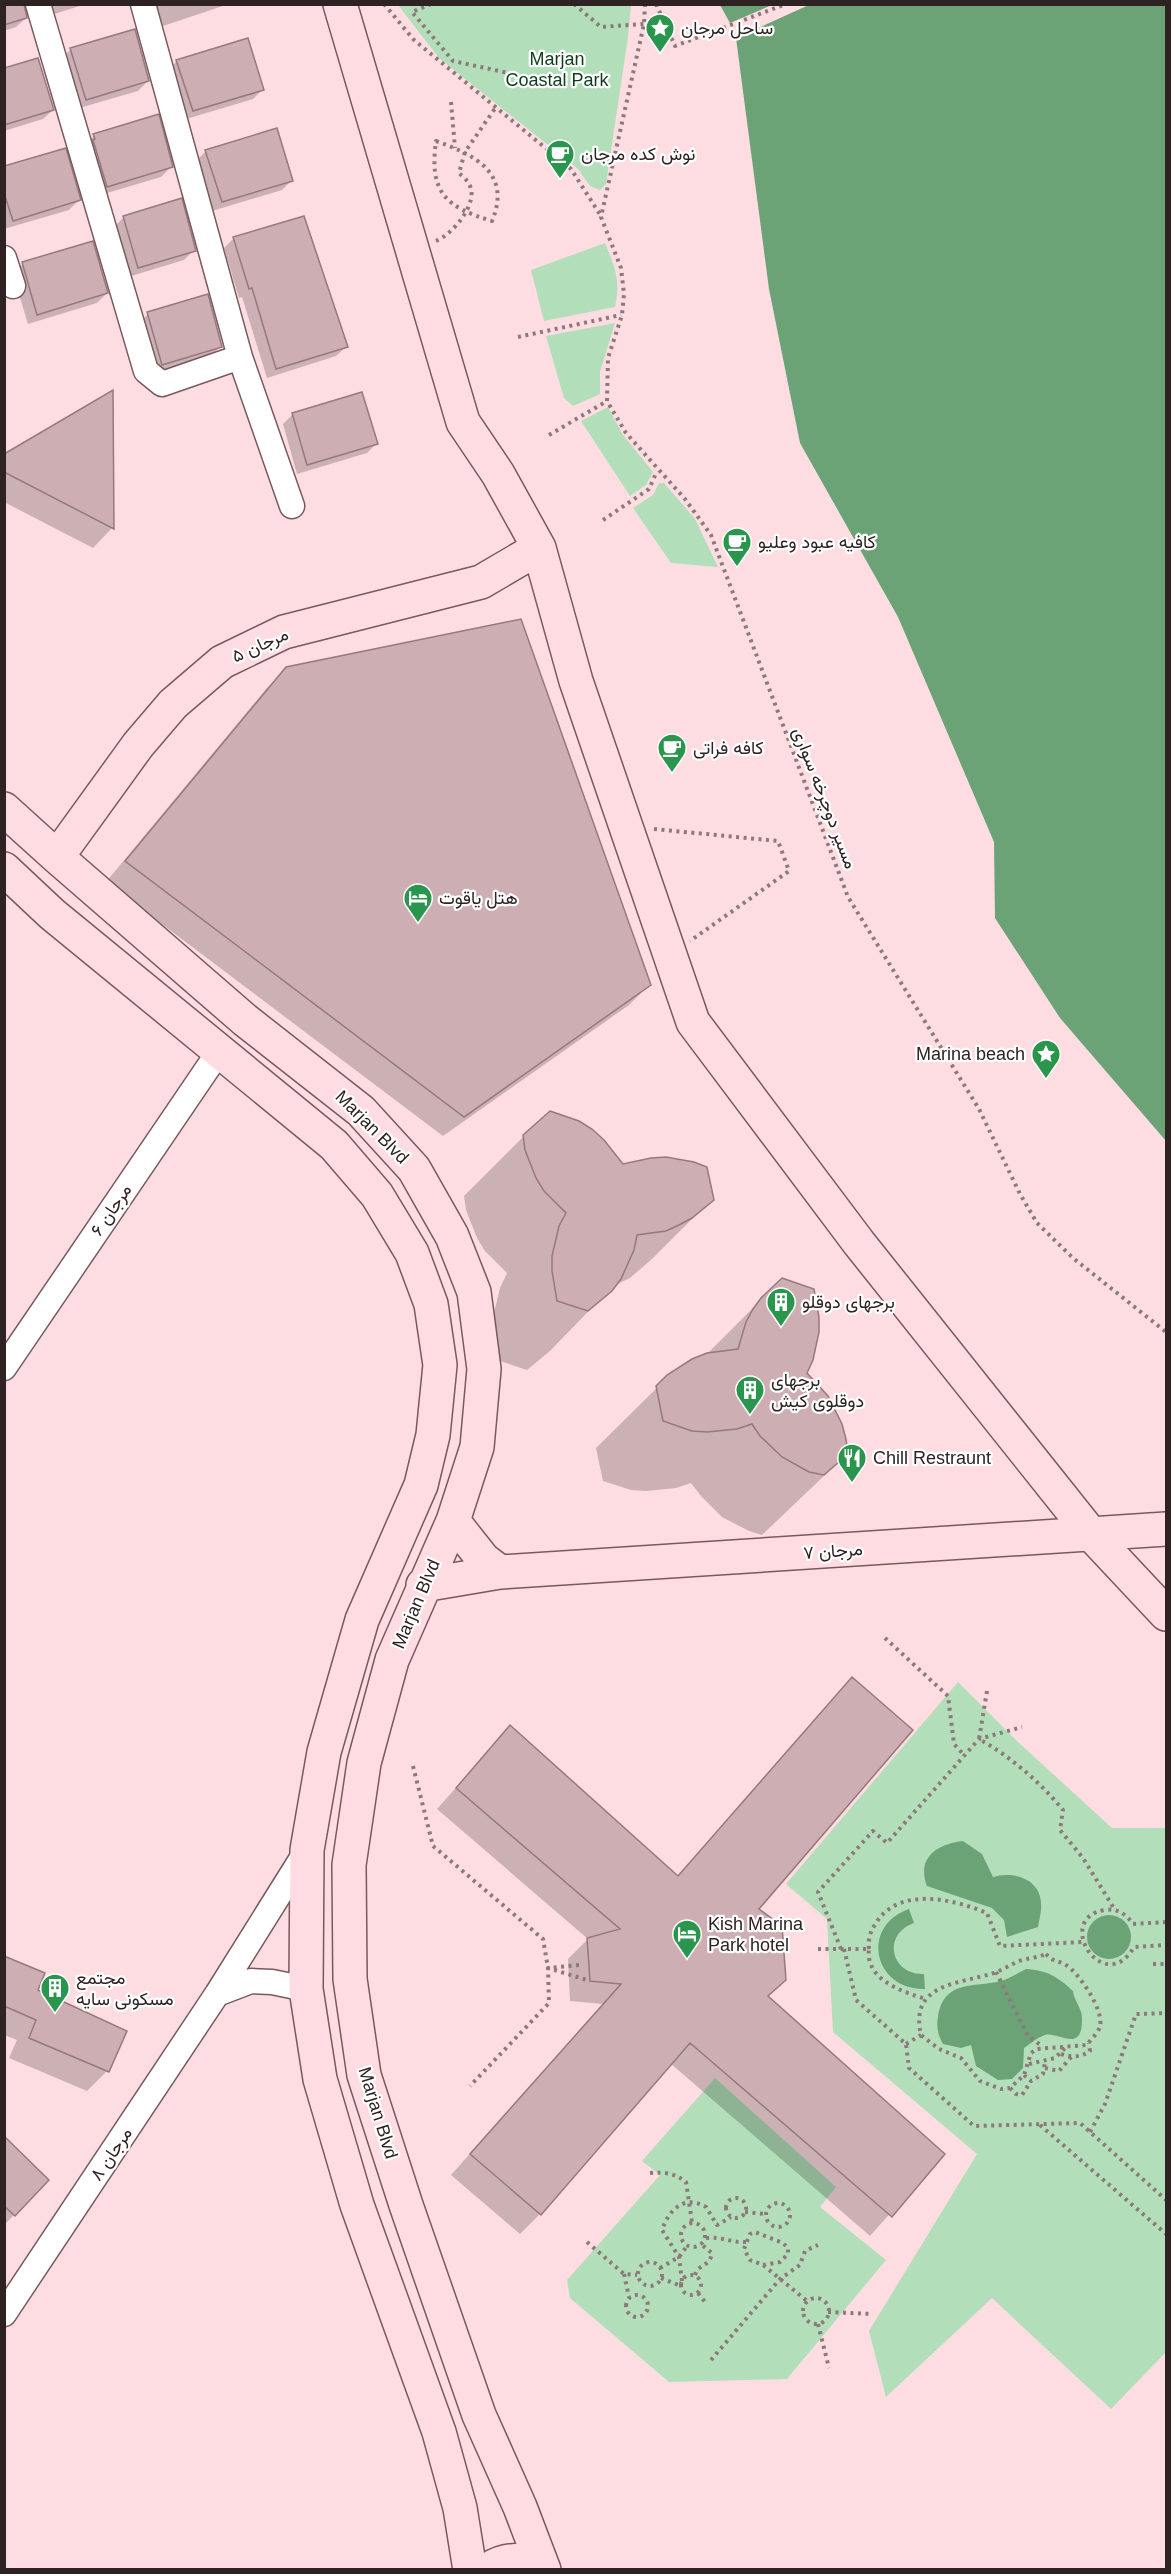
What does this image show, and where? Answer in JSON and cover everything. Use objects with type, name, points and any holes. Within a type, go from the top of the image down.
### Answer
[{"type":"main road","points":[[340,4],[463,422],[498,474],[539,548],[576,681],[693,1022],[859,1243],[1090,1534],[1167,1614]]},
{"type":"main road","name":"مرجان ۵","points":[[57,857],[138,745],[166,712],[222,662],[284,632],[481,582],[539,548]]},
{"type":"main road","name":"Marjan Blvd","points":[[4,809],[245,1020],[361,1111],[414,1169],[452,1236],[474,1292],[484,1369],[477,1447],[453,1521],[392,1660],[364,1763],[349,1865],[350,1979],[364,2075],[403,2197],[479,2415],[520,2507],[544,2570]]},
{"type":"main road","points":[[4,869],[52,914],[218,1053],[334,1145],[377,1195],[412,1252],[431,1304],[440,1365],[433,1435],[420,1485],[362,1620],[324,1752],[307,1850],[306,1989],[320,2079],[357,2205],[439,2432],[460,2508],[470,2570]]},
{"type":"main road","points":[[218,1053],[245,1020]]},
{"type":"main road","points":[[453,1521],[483,1559],[500,1572]]},
{"type":"main road","name":"مرجان ۷","points":[[423,1586],[500,1572],[1167,1529]]},
{"type":"main road","points":[[487,2570],[508,2559],[530,2562],[538,2570]]},
{"type":"street","points":[[38,4],[146,371],[162,384],[240,357]]},
{"type":"street","points":[[143,4],[240,357],[292,506]]},
{"type":"street","points":[[4,258],[13,286]]},
{"type":"street","name":"مرجان ۶","points":[[4,1368],[218,1053]]},
{"type":"street","name":"مرجان ۸","points":[[4,2314],[217,1994],[307,1850]]},
{"type":"street","points":[[217,1994],[250,1981],[272,1982],[306,1989]]},
{"type":"path","points":[[384,4],[414,40],[571,169],[601,217],[621,268],[624,294],[622,315],[608,358],[607,401],[549,435]]},
{"type":"path","points":[[431,4],[412,12],[453,61],[513,74]]},
{"type":"path","points":[[574,4],[601,27],[644,24]]},
{"type":"path","points":[[601,217],[644,24],[645,4]]},
{"type":"path","points":[[656,4],[675,46],[786,4]]},
{"type":"path","points":[[451,102],[455,148]]},
{"type":"path","points":[[412,247],[439,241],[452,232],[465,213],[471,194],[470,184],[459,173],[465,152],[496,107]]},
{"type":"path","points":[[436,141],[455,148],[479,160],[492,173],[497,188],[497,209],[492,221],[465,213],[447,200],[434,177],[436,141]]},
{"type":"path","points":[[518,337],[622,315]]},
{"type":"path","name":"مسیر دوچرخه سواری","points":[[607,401],[627,433],[657,471],[685,499],[711,535],[848,897],[979,1108],[1020,1194],[1037,1223],[1073,1258],[1167,1332]]},
{"type":"path","points":[[603,520],[649,489],[657,471]]},
{"type":"path","points":[[626,826],[778,841],[789,871],[670,955]]},
{"type":"path","points":[[885,1638],[948,1696],[954,1744],[965,1755]]},
{"type":"path","points":[[987,1691],[979,1739],[887,1844],[873,1831],[818,1893],[843,1949],[856,2000],[906,2044],[909,2068],[974,2126],[1080,2123],[1167,2200]]},
{"type":"path","points":[[979,1739],[1022,1727]]},
{"type":"path","points":[[979,1739],[1001,1751],[1048,1791],[1063,1810],[1060,1830],[1083,1858],[1115,1910],[1128,1917],[1132,1923],[1167,1922]]},
{"type":"path","points":[[413,1766],[433,1846],[543,1939],[548,1968],[549,2003],[470,2086]]},
{"type":"path","points":[[926,1999],[891,1986],[871,1965],[868,1957],[868,1939],[882,1914],[898,1902],[942,1901],[987,1913],[1000,1946],[1083,1942]]},
{"type":"path","points":[[1115,1910],[1100,1911],[1088,1920],[1082,1934],[1083,1942],[1090,1955],[1096,1960],[1111,1963],[1125,1958],[1134,1947],[1167,1945]]},
{"type":"path","points":[[818,1949],[868,1949]]},
{"type":"path","points":[[1046,1954],[1054,1962],[1065,1964],[1089,1993],[1100,2014],[1100,2026],[1087,2045],[1042,2047],[1031,2053],[1024,2075],[1010,2088],[1000,2089],[980,2081],[961,2058],[939,2049],[921,2035],[917,2020],[926,1999],[936,1990],[949,1984],[1046,1954]]},
{"type":"path","points":[[1153,1964],[1167,1964]]},
{"type":"path","points":[[548,1968],[579,1965]]},
{"type":"path","points":[[548,1968],[590,1982]]},
{"type":"path","points":[[995,1971],[1028,2036],[1042,2047]]},
{"type":"path","points":[[1090,2132],[1105,2104],[1136,2014],[1167,2013]]},
{"type":"path","points":[[906,2044],[921,2035]]},
{"type":"path","points":[[1061,2054],[1085,2055],[1089,2051],[1089,2042]]},
{"type":"path","points":[[1029,2064],[1044,2062],[1061,2054],[1066,2046]]},
{"type":"path","points":[[1046,2068],[1059,2071],[1072,2056]]},
{"type":"path","points":[[1010,2088],[1016,2094],[1022,2094],[1031,2081],[1043,2074],[1046,2068],[1044,2062]]},
{"type":"path","points":[[1024,2075],[1031,2081]]},
{"type":"path","points":[[1040,2124],[1167,2234]]},
{"type":"path","points":[[650,2173],[664,2172],[680,2177],[686,2182],[692,2222]]},
{"type":"path","points":[[731,2217],[726,2208],[732,2199],[743,2201],[745,2212]]},
{"type":"path","points":[[698,2293],[688,2294],[682,2284],[679,2257],[662,2230],[669,2213],[678,2205],[690,2201],[706,2207],[717,2225],[745,2212],[765,2214]]},
{"type":"path","points":[[778,2202],[785,2204],[790,2215],[784,2226],[777,2227],[771,2225],[765,2214],[767,2208],[778,2202]]},
{"type":"path","points":[[692,2222],[700,2224],[705,2230],[706,2238],[702,2245],[694,2248],[687,2246],[681,2240],[684,2226],[692,2222]]},
{"type":"path","points":[[763,2265],[780,2262],[788,2254],[788,2248],[783,2242],[755,2232],[750,2234],[744,2249],[750,2260],[763,2265],[807,2301]]},
{"type":"path","points":[[706,2238],[718,2236],[734,2243],[746,2241]]},
{"type":"path","points":[[587,2242],[624,2274],[638,2275]]},
{"type":"path","points":[[695,2276],[697,2270],[708,2264],[711,2259],[711,2253],[702,2245]]},
{"type":"path","points":[[711,2360],[780,2279],[800,2265],[805,2251],[818,2245]]},
{"type":"path","points":[[660,2268],[679,2257],[687,2246]]},
{"type":"path","points":[[646,2262],[657,2264],[661,2278],[654,2285],[648,2286],[639,2280],[638,2275],[642,2265],[646,2262]]},
{"type":"path","points":[[624,2274],[629,2297],[627,2309],[636,2317],[647,2311],[648,2286]]},
{"type":"path","points":[[682,2284],[685,2277],[695,2276]]},
{"type":"path","points":[[695,2276],[702,2283],[698,2293]]},
{"type":"path","points":[[661,2278],[682,2284]]},
{"type":"path","points":[[698,2293],[705,2302]]},
{"type":"path","points":[[629,2297],[642,2295],[646,2299]]},
{"type":"path","points":[[820,2299],[826,2303],[828,2312],[824,2321],[818,2324],[806,2319],[803,2307],[807,2301],[820,2299]]},
{"type":"path","points":[[828,2312],[873,2314]]},
{"type":"path","points":[[818,2324],[829,2368]]},
{"type":"green space","name":"Marjan Coastal Park","points":[[398,5],[631,5],[606,184],[600,190],[590,186],[578,169],[439,58]]},
{"type":"green space","points":[[605,243],[616,274],[615,307],[544,321],[531,270]]},
{"type":"green space","points":[[615,323],[600,372],[600,394],[573,406],[564,398],[546,336]]},
{"type":"green space","points":[[608,407],[623,435],[653,472],[646,485],[630,496],[581,421]]},
{"type":"green space","points":[[659,483],[664,483],[695,519],[718,567],[671,563],[633,508],[653,495]]},
{"type":"green space","points":[[958,1682],[1018,1742],[1112,1828],[1166,1828],[1166,2352],[1111,2409],[992,2298],[886,2397],[869,2331],[977,2154],[833,2032],[827,1919],[786,1884]]},
{"type":"green space","points":[[715,2078],[836,2187],[820,2207],[886,2260],[787,2379],[669,2382],[570,2298],[567,2280],[660,2175],[642,2161]]},
{"type":"shaded area","points":[[811,4],[1166,5],[1166,1141],[1060,1018],[995,918],[994,842],[898,617],[800,443],[769,289],[736,38]]},
{"type":"shaded area","points":[[720,5],[772,5],[730,23]]},
{"type":"shaded area","points":[[963,1841],[982,1854],[993,1877],[1008,1875],[1024,1878],[1036,1888],[1041,1906],[1038,1927],[1007,1937],[1004,1920],[992,1908],[927,1886],[924,1867],[927,1860],[945,1845]]},
{"type":"shaded area","points":[[909,1909],[914,1923],[904,1928],[897,1936],[894,1953],[897,1961],[904,1968],[912,1973],[924,1974],[925,1989],[907,1987],[894,1979],[884,1969],[879,1956],[879,1942],[884,1929],[893,1917]]},
{"type":"shaded area","points":[[1109,1915],[1125,1921],[1131,1937],[1125,1953],[1109,1959],[1093,1953],[1087,1937],[1093,1921]]},
{"type":"shaded area","points":[[1026,1969],[1052,1975],[1073,1991],[1082,2014],[1081,2029],[1074,2039],[1045,2035],[1037,2039],[1024,2048],[1023,2068],[1012,2079],[998,2080],[976,2066],[971,2045],[961,2048],[943,2044],[937,2024],[941,2005],[947,1996],[962,1987],[1001,1981]]},
{"type":"building","points":[[4,4],[24,4],[27,18],[4,25]]},
{"type":"building","points":[[135,29],[149,81],[86,100],[70,48]]},
{"type":"building","points":[[248,38],[264,90],[193,111],[176,60]]},
{"type":"building","points":[[38,58],[54,110],[4,125],[4,68]]},
{"type":"building","points":[[159,114],[173,167],[107,187],[93,134]]},
{"type":"building","points":[[277,128],[293,181],[222,202],[205,150]]},
{"type":"building","points":[[66,148],[81,200],[13,221],[4,193],[4,166]]},
{"type":"building","points":[[182,198],[196,251],[138,268],[123,216]]},
{"type":"building","points":[[304,216],[348,347],[276,369],[252,288],[249,289],[233,237]]},
{"type":"building","points":[[93,241],[108,293],[37,315],[22,262]]},
{"type":"building","points":[[208,294],[222,347],[162,365],[147,312]]},
{"type":"building","points":[[113,390],[114,529],[4,472],[4,454]]},
{"type":"building","points":[[362,392],[378,444],[307,465],[292,413]]},
{"type":"building","name":"هتل یاقوت","points":[[521,619],[651,985],[464,1117],[125,861],[286,667]]},
{"type":"building","points":[[550,1111],[579,1121],[592,1129],[623,1164],[666,1157],[707,1167],[714,1200],[692,1218],[666,1231],[637,1235],[634,1250],[621,1279],[612,1291],[588,1311],[557,1301],[552,1256],[559,1226],[566,1213],[544,1191],[525,1150],[523,1135]]},
{"type":"building","name":"برجهای دوقلوی کیش","points":[[782,1278],[814,1289],[819,1332],[813,1360],[807,1373],[828,1396],[842,1424],[846,1439],[848,1454],[824,1475],[809,1472],[782,1457],[760,1436],[752,1424],[737,1429],[707,1432],[692,1431],[663,1421],[656,1386],[667,1375],[692,1359],[707,1353],[738,1349],[746,1322],[753,1309]]},
{"type":"building","name":"Kish Marina Park hotel","points":[[852,1677],[913,1730],[759,1909],[782,1926],[786,1980],[768,1996],[945,2154],[892,2217],[690,2043],[541,2215],[470,2154],[621,1984],[590,1981],[587,1938],[620,1929],[456,1788],[510,1725],[678,1876]]},
{"type":"building","name":"مجتمع مسکونی سایه","points":[[4,1956],[45,1973],[38,1990],[127,2031],[109,2072],[29,2038],[36,2020],[4,2006]]},
{"type":"building","points":[[4,2136],[49,2180],[15,2216],[4,2206]]},
{"type":"place","name":"ساحل مرجان","points":[[660,54]]},
{"type":"place","name":"نوش کده مرجان","points":[[560,180]]},
{"type":"place","name":"کافیه عبود وعلیو","points":[[737,568]]},
{"type":"place","name":"کافه فراتی","points":[[672,774]]},
{"type":"place","name":"هتل یاقوت","points":[[418,924]]},
{"type":"place","name":"Marina beach","points":[[1046,1080]]},
{"type":"place","name":"برجهای دوقلو","points":[[781,1328]]},
{"type":"place","name":"برجهای دوقلوی کیش","points":[[750,1416]]},
{"type":"place","name":"Chill Restraunt","points":[[852,1484]]},
{"type":"place","name":"Kish Marina Park hotel","points":[[687,1960]]},
{"type":"place","name":"مجتمع مسکونی سایه","points":[[55,2014]]}]
